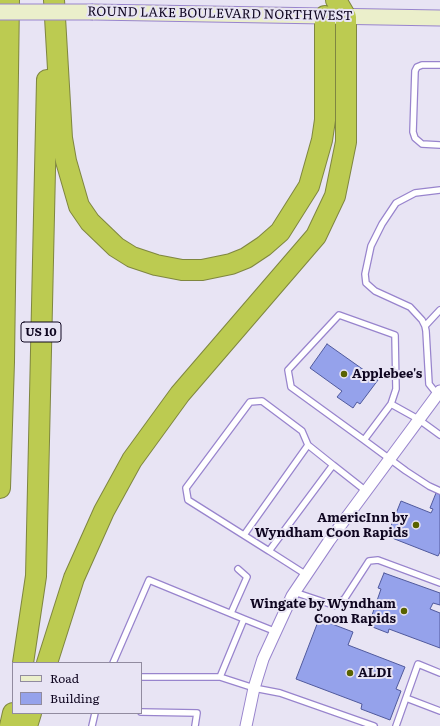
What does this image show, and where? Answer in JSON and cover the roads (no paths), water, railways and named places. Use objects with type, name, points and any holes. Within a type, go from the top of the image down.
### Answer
[{"type":"highway","points":[[3,0],[8,59]]},
{"type":"highway","name":"US 10","points":[[0,488],[4,362],[9,0]]},
{"type":"highway","name":"US 10","points":[[23,662],[36,576],[49,0]]},
{"type":"highway","points":[[47,662],[74,578],[104,511],[132,460],[180,394],[316,236],[336,196],[346,142],[346,17],[330,8],[326,97],[322,140],[309,186],[280,232],[264,246],[246,258],[218,268],[182,270],[156,265],[132,257],[116,247],[90,222],[79,206],[66,161],[62,138],[54,0]]},
{"type":"highway","points":[[10,726],[13,714]]},
{"type":"highway","points":[[27,726],[31,714]]},
{"type":"main road","name":"ROUND LAKE BOULEVARD NORTHWEST","points":[[0,12],[330,8]]},
{"type":"main road","name":"ROUND LAKE BOULEVARD NORTHWEST","points":[[346,17],[440,18]]},
{"type":"street","points":[[246,726],[254,688],[274,631],[294,592],[305,574],[438,393]]},
{"type":"lane","points":[[440,65],[422,65],[417,67],[415,71],[413,132],[415,138],[422,144],[440,145]]},
{"type":"lane","points":[[438,393],[429,384],[426,331],[422,320],[410,307],[375,291],[366,283],[365,274],[371,246],[382,224],[396,203],[415,193],[440,190]]},
{"type":"lane","points":[[425,326],[440,310]]},
{"type":"lane","points":[[364,440],[391,404],[396,389],[396,335],[339,315],[288,370],[291,387],[364,440],[429,486],[440,491]]},
{"type":"lane","points":[[305,574],[188,500],[186,488],[250,402],[262,401],[302,431],[308,445],[366,490]]},
{"type":"lane","points":[[391,404],[418,419],[440,435]]},
{"type":"lane","points":[[244,535],[308,445]]},
{"type":"lane","points":[[269,551],[333,465]]},
{"type":"lane","points":[[294,592],[336,606],[345,598],[369,561],[378,560],[440,583]]},
{"type":"lane","points":[[231,614],[247,577],[238,569]]},
{"type":"lane","points":[[113,662],[149,580],[274,631]]},
{"type":"lane","points":[[220,677],[244,619]]},
{"type":"lane","points":[[396,726],[418,664],[440,673]]},
{"type":"lane","points":[[142,677],[220,677],[254,688],[280,693],[374,726]]},
{"type":"lane","points":[[406,698],[440,711]]},
{"type":"lane","points":[[142,712],[198,713],[195,726]]},
{"type":"lane","points":[[92,726],[95,714]]},
{"type":"place","name":"Applebee's","points":[[344,374]]},
{"type":"place","name":"AmericInn by Wyndham Coon Rapids","points":[[416,525]]},
{"type":"place","name":"Wingate by Wyndham Coon Rapids","points":[[404,611]]},
{"type":"place","name":"ALDI","points":[[350,673]]}]
